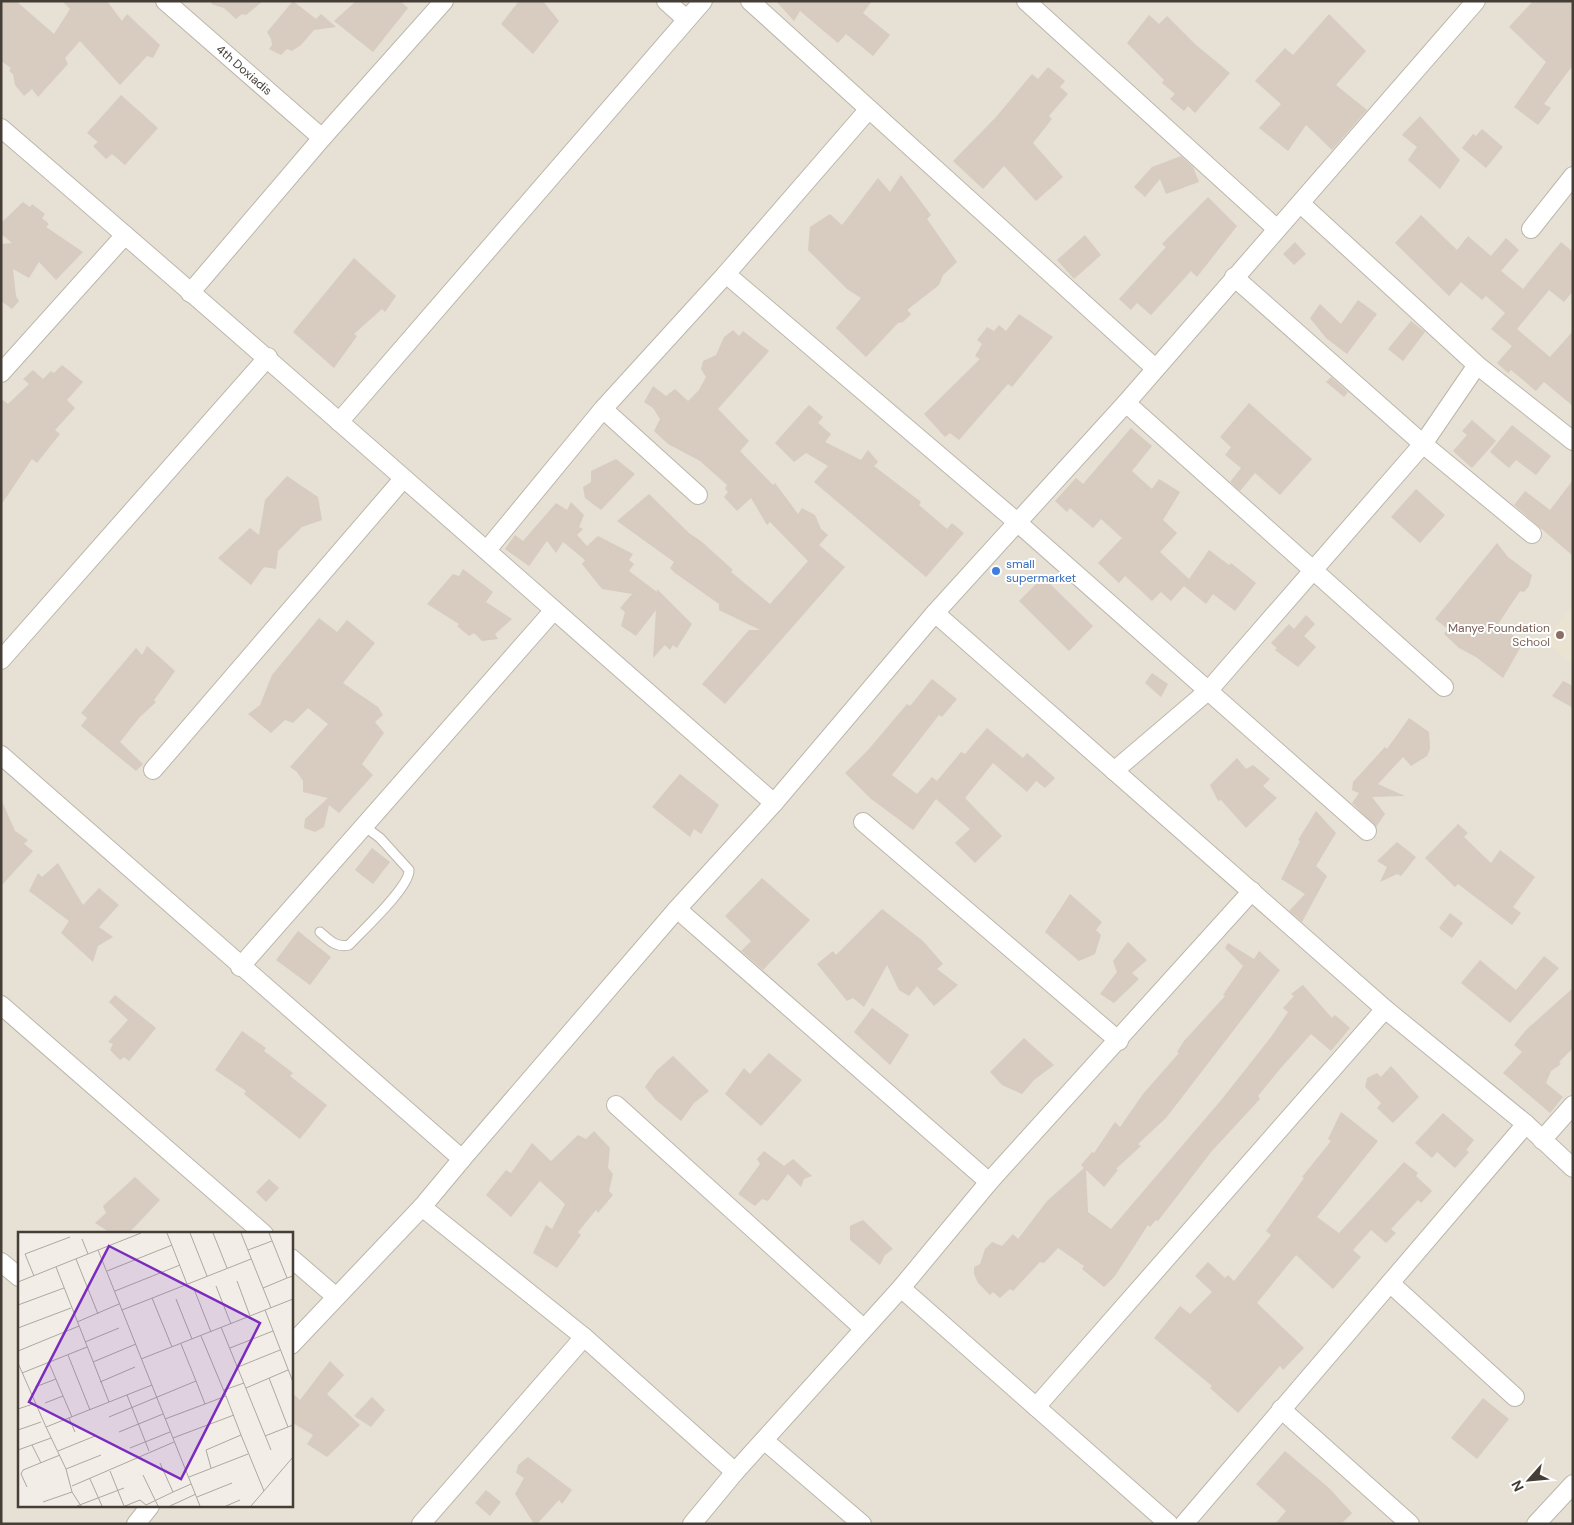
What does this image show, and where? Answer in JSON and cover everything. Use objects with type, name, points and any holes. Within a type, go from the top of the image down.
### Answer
[{"type":"street","name":"4th Doxiadis","points":[[166,1],[322,138]]},
{"type":"street","points":[[190,293],[322,138],[444,1]]},
{"type":"street","points":[[666,1],[686,19]]},
{"type":"street","points":[[339,422],[703,1]]},
{"type":"street","points":[[750,1],[1155,368]]},
{"type":"street","points":[[1026,1],[1278,230]]},
{"type":"street","points":[[292,1344],[335,1296],[422,1206],[677,909],[774,803],[935,613],[1126,403],[1476,1]]},
{"type":"street","points":[[487,550],[603,409],[726,274],[869,109]]},
{"type":"street","points":[[1,128],[190,293],[268,357],[403,479],[487,550],[774,803]]},
{"type":"street","points":[[1531,228],[1573,176]]},
{"type":"street","points":[[1301,204],[1476,365],[1573,441]]},
{"type":"street","points":[[1,373],[125,235]]},
{"type":"street","points":[[726,274],[1017,522],[1366,831]]},
{"type":"street","points":[[1234,277],[1423,444],[1532,534]]},
{"type":"street","points":[[1,660],[268,357]]},
{"type":"street","points":[[1114,771],[1209,690],[1423,444],[1476,365]]},
{"type":"street","points":[[1126,403],[1444,687]]},
{"type":"street","points":[[603,409],[698,495]]},
{"type":"street","points":[[153,770],[403,479]]},
{"type":"street","points":[[240,967],[554,610]]},
{"type":"street","points":[[935,613],[1385,1009],[1526,1124],[1573,1168]]},
{"type":"street","points":[[1,756],[95,836],[240,967],[462,1159]]},
{"type":"street","points":[[863,822],[1119,1040]]},
{"type":"street","points":[[692,1524],[735,1472],[765,1441],[901,1288],[989,1182],[1252,891]]},
{"type":"street","points":[[677,909],[989,1182]]},
{"type":"street","points":[[1,1005],[262,1232]]},
{"type":"street","points":[[1036,1407],[1385,1009]]},
{"type":"street","points":[[1542,1140],[1573,1104]]},
{"type":"street","points":[[616,1106],[864,1328]]},
{"type":"street","points":[[1184,1524],[1526,1124]]},
{"type":"street","points":[[422,1206],[584,1337],[735,1472]]},
{"type":"street","points":[[292,1259],[335,1296]]},
{"type":"street","points":[[1,1262],[18,1276]]},
{"type":"street","points":[[1390,1283],[1515,1397]]},
{"type":"street","points":[[901,1288],[1169,1524]]},
{"type":"street","points":[[421,1524],[584,1337]]},
{"type":"street","points":[[1281,1409],[1410,1524]]},
{"type":"street","points":[[765,1441],[862,1524]]},
{"type":"street","points":[[1536,1524],[1572,1488]]},
{"type":"street","points":[[136,1524],[148,1508]]},
{"type":"lane","points":[[320,932],[334,944],[343,947],[349,945],[402,888],[409,875],[409,870],[380,838],[364,826]]},
{"type":"shaded area","points":[[1,1],[1573,1],[1573,1524],[1,1524]]},
{"type":"shaded area","name":"Manye Foundation School","points":[[1573,605],[1571,636],[1573,665],[1544,641]]},
{"type":"building","points":[[1,1],[16,1],[54,34],[70,9],[62,1],[107,1],[122,21],[127,14],[160,45],[153,58],[147,56],[120,85],[80,41],[65,58],[68,64],[38,97],[32,89],[24,96],[15,85],[13,74],[9,71],[11,68],[1,61]]},
{"type":"building","points":[[212,1],[263,1],[246,15],[242,14],[236,19],[224,8],[211,4]]},
{"type":"building","points":[[293,1],[316,19],[321,14],[336,27],[314,30],[301,45],[292,51],[287,49],[281,55],[269,49],[272,45],[267,32]]},
{"type":"building","points":[[356,1],[400,1],[408,8],[373,52],[334,21]]},
{"type":"building","points":[[519,1],[543,1],[559,21],[533,54],[501,24]]},
{"type":"building","points":[[776,1],[872,1],[863,13],[890,35],[873,56],[846,34],[838,43],[800,11],[794,21]]},
{"type":"building","points":[[1533,1],[1573,1],[1573,65],[1544,104],[1551,108],[1538,125],[1514,107],[1546,62],[1509,27]]},
{"type":"building","points":[[1329,14],[1366,51],[1336,85],[1367,110],[1332,150],[1306,125],[1288,151],[1259,128],[1281,104],[1255,81],[1285,48],[1293,55]]},
{"type":"building","points":[[1149,15],[1159,24],[1167,16],[1196,45],[1230,73],[1195,113],[1188,106],[1184,111],[1170,99],[1175,94],[1162,83],[1164,80],[1127,43]]},
{"type":"building","points":[[1048,67],[1065,81],[1060,87],[1068,94],[1049,116],[1052,119],[1033,143],[1063,177],[1036,201],[1004,166],[983,189],[953,161],[996,117],[1032,74],[1038,79]]},
{"type":"building","points":[[121,95],[158,128],[125,165],[112,154],[106,159],[93,146],[98,142],[87,133]]},
{"type":"building","points":[[1420,116],[1460,160],[1440,189],[1408,160],[1417,147],[1402,135]]},
{"type":"building","points":[[1482,129],[1503,147],[1486,168],[1462,148],[1473,134],[1476,136]]},
{"type":"building","points":[[1181,156],[1193,167],[1199,182],[1166,194],[1160,179],[1145,197],[1134,187],[1152,167]]},
{"type":"building","points":[[901,175],[931,215],[927,219],[957,262],[943,275],[939,285],[907,310],[911,314],[903,322],[898,323],[866,357],[836,328],[861,298],[847,289],[808,250],[810,227],[830,214],[842,225],[878,178],[890,192]]},
{"type":"building","points":[[1208,197],[1237,226],[1197,277],[1191,271],[1151,315],[1137,303],[1131,310],[1119,299],[1166,247],[1162,244]]},
{"type":"building","points":[[23,202],[30,207],[32,204],[45,214],[42,218],[49,224],[46,227],[83,252],[56,280],[39,262],[29,278],[13,269],[16,296],[19,301],[12,309],[1,301],[1,244],[12,243],[1,234],[1,223]]},
{"type":"building","points":[[1421,215],[1457,250],[1468,236],[1491,256],[1506,238],[1519,250],[1501,271],[1523,289],[1561,242],[1573,252],[1573,291],[1564,302],[1549,290],[1517,329],[1550,357],[1573,331],[1573,406],[1544,382],[1536,391],[1511,370],[1508,373],[1497,363],[1512,346],[1491,329],[1505,313],[1486,296],[1482,300],[1461,282],[1449,296],[1395,243]]},
{"type":"building","points":[[1085,235],[1101,255],[1074,279],[1057,260]]},
{"type":"building","points":[[1295,242],[1306,254],[1294,265],[1283,254]]},
{"type":"building","points":[[354,258],[396,296],[385,312],[382,309],[354,334],[357,336],[334,368],[293,332]]},
{"type":"building","points":[[1358,300],[1377,314],[1347,354],[1326,338],[1310,318],[1320,304],[1341,324]]},
{"type":"building","points":[[1019,314],[1053,337],[1012,387],[1008,384],[959,440],[950,433],[945,437],[924,414],[980,359],[975,356],[982,344],[977,340],[987,327],[994,331],[999,325],[1006,331]]},
{"type":"building","points":[[1411,321],[1425,332],[1403,361],[1388,349]]},
{"type":"building","points":[[733,330],[739,336],[743,331],[769,351],[718,409],[749,441],[740,451],[773,485],[775,483],[798,514],[802,508],[815,515],[821,529],[828,535],[819,545],[845,567],[725,704],[702,684],[749,630],[760,630],[719,610],[719,604],[670,568],[674,562],[617,521],[649,494],[689,533],[733,570],[731,572],[770,604],[808,561],[770,522],[767,525],[751,498],[737,511],[724,497],[728,492],[725,489],[727,485],[700,461],[668,444],[654,431],[660,419],[653,408],[644,402],[653,386],[666,396],[675,389],[688,401],[699,390],[706,377],[701,369],[703,361],[716,355],[724,337]]},
{"type":"building","points":[[62,365],[83,382],[67,400],[75,408],[55,430],[60,434],[37,463],[32,459],[1,505],[1,399],[8,404],[29,384],[23,379],[33,370],[43,379],[51,371],[54,373]]},
{"type":"building","points":[[1331,377],[1348,392],[1344,397],[1326,382]]},
{"type":"building","points":[[1249,403],[1312,459],[1280,495],[1255,473],[1240,491],[1230,482],[1241,468],[1225,455],[1231,447],[1220,437]]},
{"type":"building","points":[[809,405],[823,417],[818,423],[831,434],[825,442],[861,460],[868,450],[878,462],[874,466],[921,502],[919,505],[947,529],[952,523],[964,533],[926,577],[814,482],[828,466],[806,453],[794,462],[775,443]]},
{"type":"building","points":[[1472,420],[1496,441],[1472,468],[1453,451],[1467,435],[1462,431]]},
{"type":"building","points":[[1512,425],[1551,456],[1536,475],[1516,460],[1509,468],[1490,452]]},
{"type":"building","points":[[1131,428],[1152,446],[1132,471],[1152,489],[1159,479],[1180,492],[1163,520],[1177,533],[1160,552],[1189,579],[1209,550],[1229,565],[1231,563],[1256,583],[1235,611],[1213,594],[1206,604],[1184,586],[1171,601],[1161,592],[1152,601],[1125,576],[1119,583],[1098,563],[1122,538],[1101,519],[1093,528],[1070,508],[1067,512],[1055,501],[1076,478],[1083,484]]},
{"type":"building","points":[[616,459],[635,474],[601,510],[585,498],[583,487],[591,482],[591,471]]},
{"type":"building","points":[[287,476],[318,497],[322,520],[302,527],[278,551],[276,569],[264,567],[251,585],[218,558],[250,528],[259,535],[265,500]]},
{"type":"building","points":[[1573,480],[1573,556],[1514,505],[1525,491],[1550,510]]},
{"type":"building","points":[[1416,489],[1445,515],[1420,543],[1391,517]]},
{"type":"building","points":[[571,502],[584,515],[579,527],[583,529],[577,535],[587,546],[598,536],[633,554],[629,560],[634,564],[629,571],[657,592],[657,589],[692,624],[677,648],[673,645],[670,650],[665,645],[653,658],[656,610],[636,636],[621,626],[625,612],[620,608],[632,594],[602,589],[582,564],[585,560],[563,542],[556,553],[547,541],[529,566],[505,549],[515,535],[523,541],[556,503],[567,510]]},
{"type":"building","points":[[1497,543],[1508,557],[1532,575],[1529,586],[1524,592],[1520,591],[1498,624],[1523,643],[1503,678],[1476,657],[1459,648],[1444,634],[1448,629],[1435,619]]},
{"type":"building","points":[[463,569],[493,592],[486,602],[512,619],[495,634],[498,639],[482,641],[474,633],[469,636],[457,626],[459,624],[427,604],[453,574],[459,576]]},
{"type":"building","points":[[1043,577],[1093,626],[1069,651],[1019,601]]},
{"type":"building","points":[[1306,615],[1315,624],[1304,636],[1316,647],[1298,667],[1275,650],[1277,648],[1271,643],[1289,624],[1294,629]]},
{"type":"building","points":[[319,618],[337,632],[347,620],[375,643],[343,683],[378,707],[383,715],[375,722],[384,733],[362,764],[373,775],[339,813],[329,805],[324,827],[315,832],[304,828],[305,819],[328,798],[303,792],[303,781],[297,772],[290,767],[328,724],[308,708],[293,723],[285,720],[271,733],[248,714],[260,705],[272,675]]},
{"type":"building","points":[[147,646],[175,671],[154,700],[156,702],[139,718],[120,742],[143,764],[136,771],[81,726],[87,718],[81,713],[136,648],[142,655]]},
{"type":"building","points":[[1152,673],[1168,684],[1161,697],[1145,683]]},
{"type":"building","points":[[932,679],[957,699],[942,717],[939,715],[892,775],[917,794],[932,777],[937,781],[961,752],[965,754],[987,728],[1023,758],[1027,753],[1055,778],[1045,788],[1036,781],[1027,792],[993,763],[965,798],[1002,836],[975,863],[955,843],[970,829],[936,799],[913,830],[870,798],[845,773],[868,750],[907,704],[910,706]]},
{"type":"building","points":[[1563,681],[1573,686],[1573,708],[1552,696]]},
{"type":"building","points":[[1409,718],[1429,732],[1430,749],[1427,756],[1411,766],[1403,757],[1378,784],[1405,796],[1372,797],[1385,814],[1376,827],[1352,803],[1359,793],[1352,790],[1353,782],[1385,747],[1387,749]]},
{"type":"building","points":[[1237,758],[1246,769],[1253,765],[1270,779],[1263,786],[1277,798],[1246,828],[1221,800],[1218,801],[1210,785]]},
{"type":"building","points":[[680,774],[719,805],[701,834],[694,829],[690,837],[652,807]]},
{"type":"building","points":[[1,799],[15,831],[28,840],[24,844],[33,851],[1,886]]},
{"type":"building","points":[[1316,811],[1336,833],[1316,866],[1327,876],[1302,922],[1289,911],[1305,894],[1281,879],[1300,841],[1298,840]]},
{"type":"building","points":[[1458,824],[1468,833],[1464,837],[1491,863],[1500,850],[1535,877],[1513,907],[1521,913],[1512,925],[1458,884],[1455,887],[1425,858]]},
{"type":"building","points":[[1397,842],[1416,857],[1401,876],[1397,874],[1380,882],[1387,867],[1377,861]]},
{"type":"building","points":[[372,848],[390,862],[373,884],[355,870]]},
{"type":"building","points":[[58,863],[83,905],[99,888],[119,905],[99,927],[113,937],[98,946],[93,962],[61,933],[69,921],[29,891],[38,873],[42,877]]},
{"type":"building","points":[[762,878],[810,920],[763,970],[741,951],[751,941],[725,916]]},
{"type":"building","points":[[1070,894],[1102,922],[1096,930],[1101,935],[1095,954],[1079,961],[1045,932]]},
{"type":"building","points":[[882,909],[923,941],[943,964],[937,969],[958,985],[934,1006],[917,986],[909,996],[899,990],[887,965],[864,1007],[853,998],[847,1001],[817,964],[833,951],[836,955]]},
{"type":"building","points":[[1450,913],[1463,923],[1452,938],[1439,928]]},
{"type":"building","points":[[298,931],[331,957],[310,985],[276,960]]},
{"type":"building","points":[[1128,942],[1147,960],[1132,973],[1139,979],[1114,1003],[1100,994],[1117,972],[1113,961]]},
{"type":"building","points":[[1228,943],[1254,959],[1259,951],[1280,970],[1166,1118],[1138,1144],[1141,1146],[1116,1169],[1118,1170],[1104,1187],[1086,1170],[1088,1212],[1111,1229],[1222,1099],[1271,1037],[1288,1012],[1283,1008],[1294,996],[1291,994],[1303,985],[1332,1018],[1335,1015],[1350,1028],[1331,1051],[1311,1034],[1258,1096],[1260,1099],[1211,1152],[1158,1221],[1156,1220],[1150,1227],[1148,1225],[1115,1276],[1104,1287],[1082,1269],[1084,1266],[1058,1248],[1044,1263],[1040,1262],[1013,1291],[1010,1289],[1000,1298],[993,1292],[990,1295],[978,1283],[974,1274],[974,1267],[980,1264],[985,1249],[992,1242],[1002,1246],[1013,1234],[1018,1239],[1047,1201],[1084,1168],[1081,1165],[1092,1152],[1094,1153],[1115,1122],[1120,1127],[1143,1094],[1179,1053],[1177,1052],[1184,1041],[1225,996],[1223,995],[1243,966],[1225,948]]},
{"type":"building","points":[[1544,956],[1559,968],[1510,1023],[1461,983],[1480,960],[1516,990]]},
{"type":"building","points":[[1573,988],[1573,1048],[1559,1062],[1561,1064],[1551,1071],[1546,1083],[1563,1097],[1550,1113],[1503,1073],[1522,1052],[1514,1045],[1526,1030]]},
{"type":"building","points":[[115,995],[156,1028],[129,1061],[124,1057],[120,1060],[110,1050],[113,1044],[108,1042],[128,1020],[109,1002]]},
{"type":"building","points":[[872,1008],[909,1035],[890,1065],[854,1032]]},
{"type":"building","points":[[242,1031],[266,1048],[264,1051],[293,1073],[290,1076],[327,1105],[300,1139],[244,1094],[246,1091],[215,1070]]},
{"type":"building","points":[[1024,1038],[1054,1065],[1034,1080],[1022,1094],[1002,1085],[990,1072]]},
{"type":"building","points":[[769,1053],[802,1080],[761,1126],[725,1094],[744,1068],[750,1074]]},
{"type":"building","points":[[673,1056],[709,1091],[694,1103],[681,1121],[656,1100],[645,1087],[656,1071]]},
{"type":"building","points":[[1391,1066],[1419,1097],[1393,1123],[1377,1108],[1381,1103],[1365,1087],[1367,1078],[1377,1073],[1381,1077]]},
{"type":"building","points":[[1341,1112],[1378,1141],[1317,1217],[1339,1233],[1404,1162],[1418,1173],[1416,1176],[1432,1191],[1421,1203],[1418,1200],[1391,1229],[1396,1233],[1386,1243],[1371,1230],[1353,1250],[1361,1257],[1333,1289],[1296,1255],[1257,1303],[1304,1348],[1283,1370],[1280,1366],[1238,1413],[1210,1388],[1212,1386],[1154,1338],[1180,1306],[1190,1314],[1212,1292],[1195,1276],[1208,1262],[1225,1278],[1228,1275],[1234,1281],[1271,1235],[1266,1231],[1304,1178],[1302,1177],[1331,1141],[1328,1139]]},
{"type":"building","points":[[1443,1113],[1474,1140],[1466,1150],[1469,1152],[1455,1168],[1437,1152],[1432,1158],[1415,1143]]},
{"type":"building","points":[[594,1131],[610,1148],[608,1168],[613,1174],[609,1191],[613,1195],[598,1213],[596,1210],[578,1232],[581,1235],[557,1268],[533,1253],[546,1225],[552,1229],[565,1204],[540,1181],[511,1217],[486,1195],[506,1170],[511,1173],[532,1143],[551,1161],[578,1135],[586,1139]]},
{"type":"building","points":[[764,1151],[784,1166],[793,1159],[812,1176],[804,1179],[801,1187],[788,1174],[768,1201],[762,1199],[755,1206],[738,1194],[760,1164],[757,1159]]},
{"type":"building","points":[[135,1177],[160,1200],[130,1232],[109,1232],[95,1223],[106,1213],[103,1206]]},
{"type":"building","points":[[269,1179],[279,1188],[266,1202],[256,1192]]},
{"type":"building","points":[[863,1220],[893,1249],[885,1255],[880,1265],[850,1240],[850,1226]]},
{"type":"building","points":[[330,1361],[344,1375],[327,1394],[360,1425],[327,1457],[307,1444],[313,1435],[292,1423],[292,1393],[300,1400]]},
{"type":"building","points":[[372,1397],[385,1410],[371,1427],[354,1416]]},
{"type":"building","points":[[1483,1398],[1509,1419],[1477,1459],[1451,1438]]},
{"type":"building","points":[[1285,1451],[1329,1488],[1352,1513],[1341,1524],[1275,1524],[1286,1511],[1256,1484]]},
{"type":"building","points":[[528,1457],[572,1490],[562,1504],[559,1500],[537,1524],[534,1524],[515,1494],[524,1478],[516,1473],[518,1465]]},
{"type":"building","points":[[486,1490],[501,1502],[490,1516],[475,1503]]},
{"type":"place","name":"small supermarket","points":[[996,571]]},
{"type":"place","name":"Manye Foundation School","points":[[1560,635]]}]
